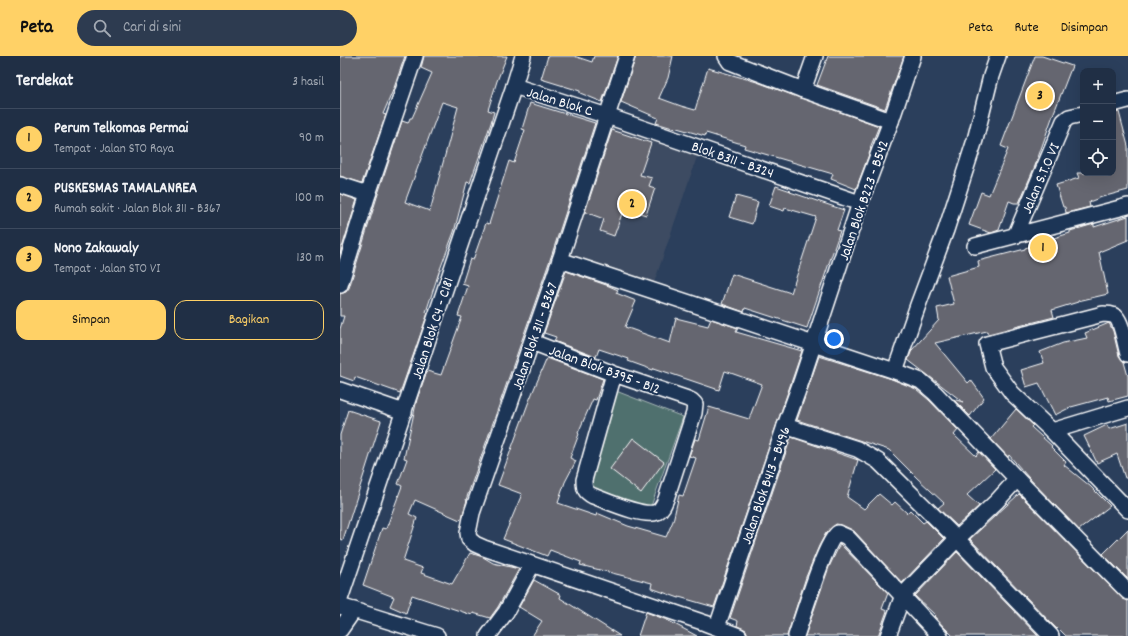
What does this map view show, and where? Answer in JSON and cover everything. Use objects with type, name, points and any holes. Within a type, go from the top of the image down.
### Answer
[{"type":"street","points":[[340,286],[368,194],[415,56]]},
{"type":"street","name":"Jalan Blok C4 - C181","points":[[340,599],[523,56]]},
{"type":"street","name":"Jalan Blok 311 - B367","points":[[532,565],[474,544],[469,539],[468,533],[472,513],[492,453],[560,260],[627,56]]},
{"type":"street","points":[[726,56],[733,64],[891,121]]},
{"type":"street","points":[[803,90],[815,56]]},
{"type":"street","name":"Jalan Blok B223 - B542","points":[[814,344],[860,203],[891,121],[913,56]]},
{"type":"street","points":[[895,371],[946,230],[970,155],[991,76],[998,56]]},
{"type":"street","name":"Jalan Blok C","points":[[514,86],[607,116]]},
{"type":"street","points":[[1116,103],[1128,100]]},
{"type":"street","name":"Jalan S.T.O VI","points":[[1016,234],[1064,121],[1069,117],[1080,115]]},
{"type":"street","name":"Blok B311 - B324","points":[[607,116],[860,203]]},
{"type":"street","points":[[340,185],[368,194]]},
{"type":"street","points":[[975,246],[1016,234],[1128,206]]},
{"type":"street","points":[[560,260],[895,371],[915,378],[927,385],[1128,592]]},
{"type":"street","points":[[1128,354],[1120,324],[1116,317],[1110,314],[1103,314],[987,344],[993,367],[1012,393],[1052,431],[1128,510]]},
{"type":"street","name":"Jalan Blok B395 - B12","points":[[532,342],[614,374],[679,395],[695,404],[692,418],[662,507],[652,514],[643,514],[587,493],[584,488],[584,480],[614,374]]},
{"type":"street","name":"Jalan Blok B413 - B496","points":[[717,627],[814,344]]},
{"type":"street","points":[[340,390],[404,412]]},
{"type":"street","points":[[1052,431],[1128,408]]},
{"type":"street","points":[[785,426],[857,449],[878,461],[957,539],[1051,636]]},
{"type":"street","points":[[888,636],[903,595],[1017,479]]},
{"type":"street","points":[[796,636],[825,555],[835,534],[838,533],[847,537],[940,636]]},
{"type":"street","points":[[488,636],[506,612],[532,565],[717,627],[739,636]]},
{"type":"street","points":[[340,630],[347,608],[437,636]]},
{"type":"shaded area","points":[[610,120],[699,151],[653,286],[566,257]]},
{"type":"green space","points":[[616,391],[683,417],[650,509],[587,486]]},
{"type":"building","points":[[340,56],[405,56],[383,114],[386,115],[362,183],[340,176]]},
{"type":"building","points":[[424,56],[507,56],[488,110],[494,112],[491,123],[470,183],[467,182],[454,232],[439,272],[426,312],[428,313],[400,393],[355,377],[354,381],[340,376],[340,329],[344,316],[340,316],[340,294],[346,292],[349,288],[402,121],[408,123],[410,118],[412,118],[432,73],[421,68]],"holes":[[[442,102],[458,107],[430,211],[405,202]]]},
{"type":"building","points":[[548,56],[574,56],[592,62],[594,56],[618,56],[602,102],[580,93],[580,91],[541,79]]},
{"type":"building","points":[[636,56],[673,56],[668,78],[659,98],[681,106],[695,110],[708,68],[757,82],[879,126],[856,189],[831,179],[833,174],[744,148],[745,145],[706,133],[705,136],[656,123],[658,118],[621,102]]},
{"type":"building","points":[[828,56],[904,56],[885,109],[817,85]]},
{"type":"building","points":[[1035,56],[1042,56],[1072,66],[1035,166],[1019,203],[1009,201],[999,230],[991,233],[969,225],[981,192],[989,195],[1008,149],[1001,146]]},
{"type":"building","points":[[530,103],[595,123],[551,257],[466,500],[462,518],[460,520],[415,500],[409,514],[417,518],[403,561],[423,568],[421,573],[452,584],[470,553],[483,557],[493,563],[519,569],[498,607],[490,618],[473,613],[472,615],[412,595],[406,613],[390,606],[394,597],[363,585],[382,528],[386,529],[402,486],[398,484],[407,459],[404,458],[417,399],[427,371],[441,375],[462,317],[458,316],[468,286],[462,284],[470,259],[473,260],[486,223],[489,224],[509,161],[514,163],[525,130],[522,129]]},
{"type":"building","points":[[1116,112],[1119,112],[1128,146],[1128,190],[1089,202],[1090,207],[1066,213],[1056,185],[1079,178],[1077,173],[1080,173],[1080,176],[1116,176]]},
{"type":"building","points":[[612,130],[651,143],[640,175],[652,178],[649,186],[655,188],[646,215],[624,208],[614,236],[600,231],[604,219],[585,212]]},
{"type":"building","points":[[776,186],[844,210],[837,230],[840,231],[807,328],[745,308],[744,312],[722,304],[732,274],[791,293],[816,217],[785,208],[784,211],[769,206]]},
{"type":"building","points":[[340,194],[357,200],[340,254]]},
{"type":"building","points":[[736,196],[758,202],[752,224],[729,217]]},
{"type":"building","points":[[1128,216],[1128,240],[1099,252],[1108,294],[1078,301],[1052,310],[1054,317],[988,334],[987,331],[935,343],[968,383],[971,380],[984,398],[970,416],[953,399],[963,402],[908,360],[912,350],[939,320],[937,308],[954,304],[947,276],[979,267],[978,261],[1025,249],[1070,233],[1070,231],[1094,224],[1094,227]]},
{"type":"building","points":[[566,271],[609,286],[618,290],[616,293],[636,301],[625,327],[670,343],[676,318],[708,326],[711,319],[738,328],[736,332],[802,351],[714,607],[679,598],[651,588],[652,583],[580,565],[581,562],[550,550],[547,556],[503,539],[522,494],[498,485],[529,401],[547,358],[603,379],[596,400],[593,399],[578,433],[579,434],[570,458],[576,461],[565,482],[558,503],[596,516],[597,513],[628,526],[666,537],[673,521],[679,495],[683,496],[696,458],[689,456],[695,439],[699,440],[709,407],[749,419],[762,384],[725,371],[719,390],[654,368],[653,370],[628,361],[629,359],[599,349],[596,357],[554,341],[556,337],[544,333]]},
{"type":"building","points":[[1109,323],[1113,331],[1119,356],[1124,362],[1128,376],[1128,396],[1109,401],[1108,397],[1071,407],[1055,415],[1039,383],[1026,387],[1021,370],[1044,363],[1040,352],[1063,343],[1087,338],[1085,333]]},
{"type":"building","points":[[819,356],[892,379],[916,389],[929,400],[958,430],[954,435],[976,456],[979,452],[995,469],[967,495],[979,506],[957,526],[938,508],[944,503],[889,450],[797,420]]},
{"type":"building","points":[[1016,409],[1033,425],[1031,427],[1052,446],[1051,447],[1066,462],[1064,465],[1090,486],[1110,506],[1079,530],[1009,455],[1008,457],[991,439]]},
{"type":"building","points":[[348,410],[381,421],[343,540],[340,539],[340,435]]},
{"type":"building","points":[[1128,423],[1128,478],[1125,478],[1117,454],[1097,463],[1084,436],[1107,425],[1109,429]]},
{"type":"building","points":[[791,437],[858,460],[847,497],[864,509],[879,494],[892,505],[895,502],[907,513],[910,510],[923,523],[926,521],[944,539],[902,583],[854,531],[842,525],[836,524],[826,533],[819,546],[806,577],[787,636],[748,636],[746,630],[737,626],[738,621],[730,618]]},
{"type":"building","points":[[633,438],[664,462],[641,493],[610,469]]},
{"type":"building","points":[[1019,494],[1122,598],[1128,601],[1128,636],[1066,636],[1051,623],[970,539]]},
{"type":"building","points":[[1128,529],[1128,579],[1103,554]]},
{"type":"building","points":[[840,544],[888,593],[882,609],[887,611],[878,636],[805,636],[829,567]]},
{"type":"building","points":[[957,552],[1038,636],[953,636],[943,626],[934,616],[935,615],[915,596]]},
{"type":"building","points":[[534,580],[561,595],[560,598],[620,636],[532,636],[542,621],[519,607]]},
{"type":"building","points":[[646,612],[667,620],[697,636],[638,636]]},
{"type":"place","name":"Nono Zakawaly","points":[[1040,96]]},
{"type":"place","name":"PUSKESMAS TAMALANREA","points":[[632,204]]},
{"type":"place","name":"Perum Telkomas Permai","points":[[1043,248]]}]
